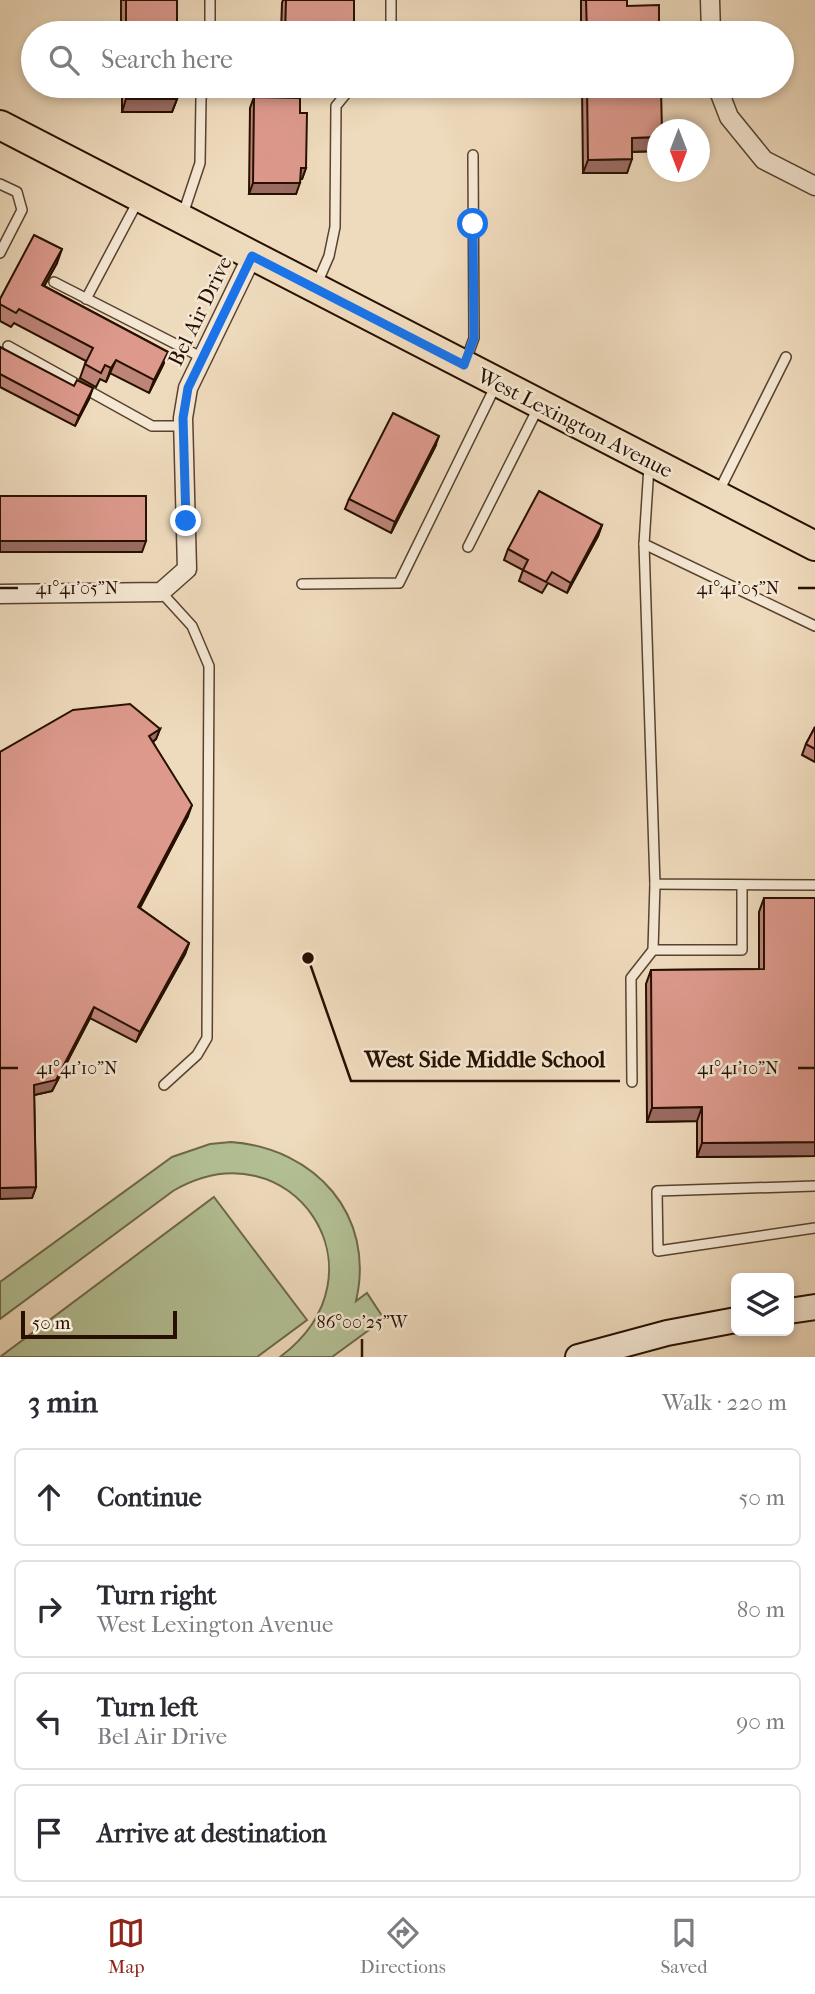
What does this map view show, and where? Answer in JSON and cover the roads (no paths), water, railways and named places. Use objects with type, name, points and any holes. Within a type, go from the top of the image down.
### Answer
[{"type":"main road","name":"West Lexington Avenue","points":[[0,125],[815,546]]},
{"type":"main road","points":[[794,1310],[815,1307]]},
{"type":"main road","points":[[578,1357],[667,1333],[731,1321]]},
{"type":"street","points":[[710,0],[711,21]]},
{"type":"street","points":[[722,98],[729,117],[764,160],[815,186]]},
{"type":"street","name":"Bel Air Drive","points":[[161,592],[187,569],[183,426],[188,388],[252,256]]},
{"type":"street","points":[[0,594],[161,592]]},
{"type":"lane","points":[[210,0],[210,21]]},
{"type":"lane","points":[[391,0],[391,21]]},
{"type":"lane","points":[[181,219],[200,163],[201,98]]},
{"type":"lane","points":[[315,288],[329,256],[335,227],[336,106],[342,98]]},
{"type":"lane","points":[[464,365],[474,338],[473,155]]},
{"type":"lane","points":[[0,184],[17,192],[22,210],[0,253]]},
{"type":"lane","points":[[86,299],[140,198]]},
{"type":"lane","points":[[54,282],[202,358]]},
{"type":"lane","points":[[8,346],[152,426],[183,426]]},
{"type":"lane","points":[[716,496],[786,357]]},
{"type":"lane","points":[[302,584],[399,583],[497,382]]},
{"type":"lane","points":[[468,547],[540,404]]},
{"type":"lane","points":[[632,1082],[631,978],[653,950],[655,884],[644,544],[649,461]]},
{"type":"lane","points":[[644,544],[815,625]]},
{"type":"lane","points":[[161,592],[192,626],[208,666],[208,1038],[197,1055],[164,1085]]},
{"type":"lane","points":[[655,884],[815,885]]},
{"type":"lane","points":[[653,950],[743,950],[742,885]]},
{"type":"lane","points":[[815,1186],[657,1191],[658,1251],[815,1228]]},
{"type":"place","name":"West Side Middle School","points":[[308,958]]}]
